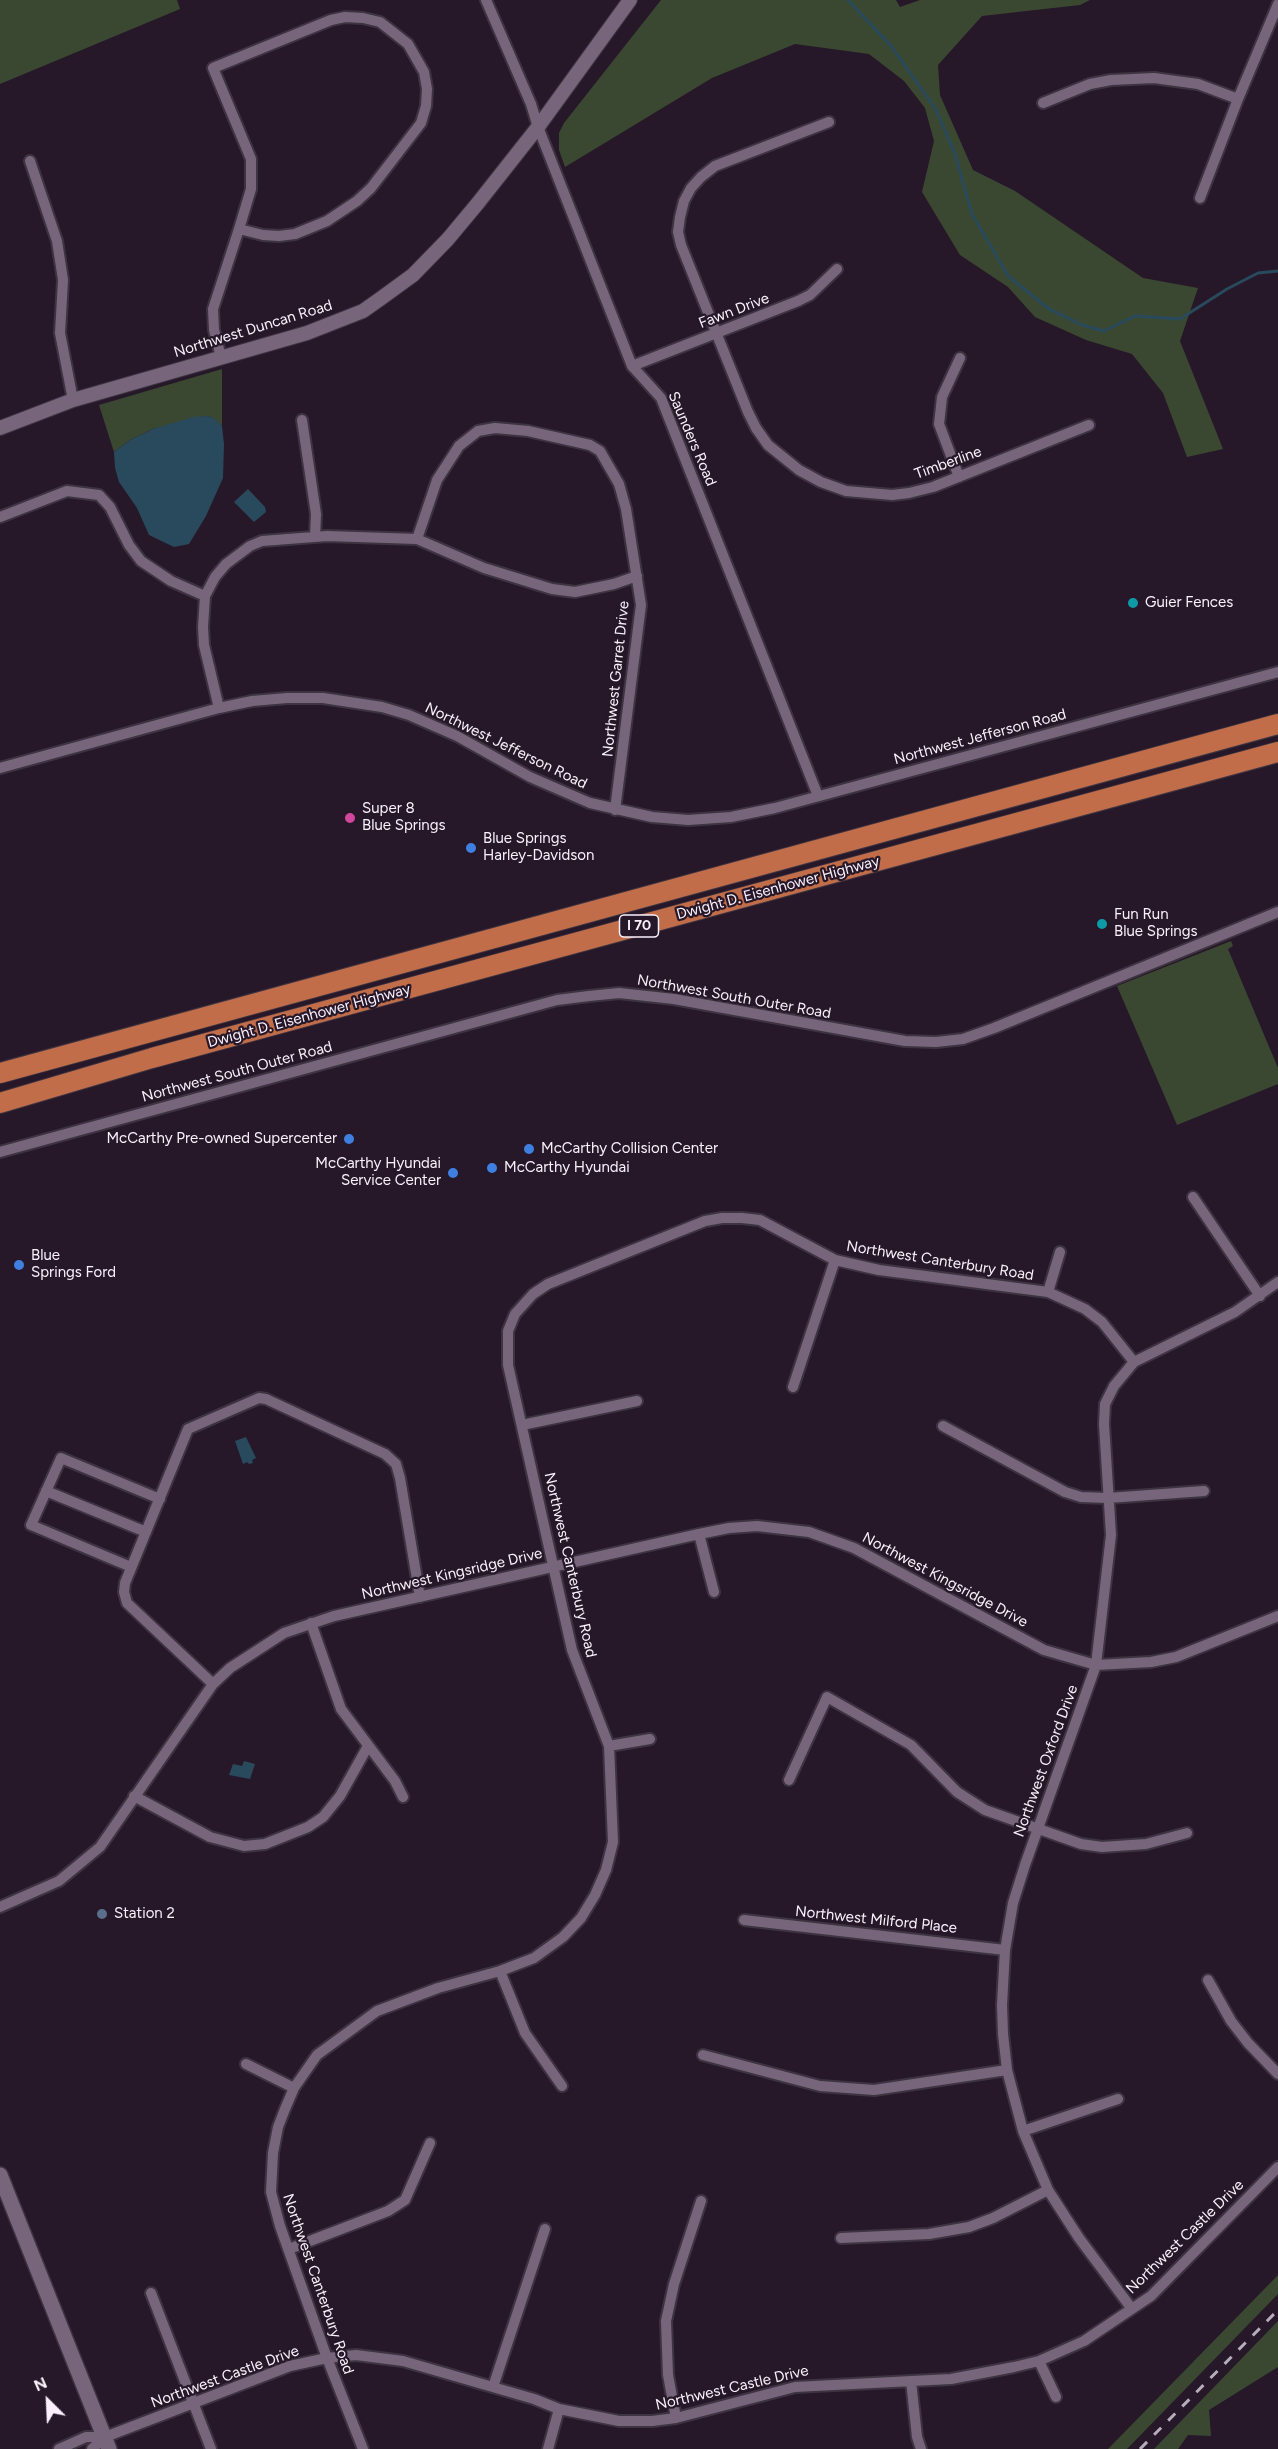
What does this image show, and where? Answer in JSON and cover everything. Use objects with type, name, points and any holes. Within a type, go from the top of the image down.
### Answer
[{"type":"highway","name":"Dwight D. Eisenhower Highway","points":[[0,1073],[1278,724]]},
{"type":"highway","name":"Dwight D. Eisenhower Highway","points":[[0,1103],[152,1058],[1278,752]]},
{"type":"main road","points":[[0,2175],[107,2443]]},
{"type":"street","name":"Saunders Road","points":[[486,0],[531,104],[538,128],[632,366],[661,398],[818,796]]},
{"type":"street","name":"Northwest Duncan Road","points":[[0,428],[73,400],[308,333],[363,310],[380,299],[413,275],[448,239],[538,128],[630,0]]},
{"type":"street","points":[[1200,198],[1278,4]]},
{"type":"street","points":[[221,357],[214,330],[213,309],[251,189],[252,173],[250,159],[213,68],[338,18],[363,18],[380,22],[394,32],[408,44],[424,72],[427,89],[426,106],[421,123],[413,136],[371,188],[357,201],[327,221],[302,232],[279,236],[239,229]]},
{"type":"street","points":[[1043,103],[1090,84],[1111,80],[1154,78],[1198,84],[1238,99]]},
{"type":"street","name":"Timberline","points":[[829,122],[715,166],[701,177],[684,201],[678,232],[716,333],[756,428],[768,445],[800,470],[821,482],[846,491],[869,494],[909,493],[959,477],[1089,425]]},
{"type":"street","points":[[30,160],[57,242],[63,280],[60,333],[73,400]]},
{"type":"street","name":"Fawn Drive","points":[[632,366],[810,295],[837,269]]},
{"type":"street","points":[[959,477],[939,424],[942,397],[960,358]]},
{"type":"street","points":[[302,420],[316,514],[315,537]]},
{"type":"street","name":"Northwest Garret Drive","points":[[417,539],[437,480],[459,446],[478,431],[495,428],[528,431],[590,445],[600,451],[619,484],[626,509],[641,605],[615,810]]},
{"type":"street","points":[[0,517],[67,491],[99,495],[110,507],[129,545],[141,561],[171,581],[205,596]]},
{"type":"street","points":[[219,708],[204,645],[205,596],[215,577],[226,564],[249,546],[274,539],[315,537],[417,539],[484,568],[552,589],[575,592],[614,584],[637,576]]},
{"type":"street","name":"Northwest Jefferson Road","points":[[0,768],[219,708],[252,701],[323,698],[382,707],[409,716],[457,736],[559,791],[590,803],[652,817],[688,820],[732,816],[775,808],[1278,672]]},
{"type":"street","name":"Northwest South Outer Road","points":[[0,1152],[557,1000],[589,996],[618,993],[675,999],[905,1041],[936,1042],[963,1039],[1278,912]]},
{"type":"street","points":[[1193,1197],[1260,1296]]},
{"type":"street","name":"Northwest Canterbury Road","points":[[363,2449],[327,2358],[280,2226],[271,2192],[271,2174],[278,2127],[294,2088],[317,2055],[377,2011],[438,1988],[500,1971],[534,1958],[563,1937],[581,1918],[596,1895],[606,1870],[613,1842],[609,1746],[572,1650],[508,1365],[508,1330],[522,1305],[548,1284],[705,1221],[722,1218],[760,1220],[835,1260],[879,1270],[1048,1292],[1085,1309],[1102,1322],[1134,1362]]},
{"type":"street","points":[[1048,1292],[1060,1252]]},
{"type":"street","points":[[793,1387],[835,1260]]},
{"type":"street","name":"Northwest Oxford Drive","points":[[1132,2309],[1079,2238],[1048,2190],[1023,2131],[1007,2070],[1002,2005],[1005,1950],[1013,1903],[1096,1665],[1110,1556],[1105,1404],[1114,1386],[1134,1362],[1235,1312],[1278,1282]]},
{"type":"street","points":[[213,1684],[127,1602],[124,1592],[125,1583],[189,1429],[259,1398],[266,1399],[385,1454],[396,1464],[420,1597]]},
{"type":"street","points":[[522,1425],[637,1401]]},
{"type":"street","points":[[943,1426],[1065,1492],[1081,1497],[1108,1498],[1204,1491]]},
{"type":"street","points":[[131,1567],[31,1525],[61,1458],[160,1499]]},
{"type":"street","points":[[46,1491],[146,1532]]},
{"type":"street","name":"Northwest Kingsridge Drive","points":[[0,1907],[59,1881],[100,1847],[213,1684],[256,1648],[284,1632],[311,1623],[554,1566],[729,1528],[757,1526],[809,1532],[854,1548],[1044,1650],[1096,1665],[1151,1662],[1176,1657],[1278,1616]]},
{"type":"street","points":[[699,1534],[714,1592]]},
{"type":"street","points":[[311,1623],[341,1709],[395,1781],[403,1797]]},
{"type":"street","points":[[789,1780],[827,1697],[911,1745],[957,1792],[985,1810],[1081,1844],[1102,1847],[1146,1845],[1187,1833]]},
{"type":"street","points":[[609,1746],[650,1738]]},
{"type":"street","points":[[134,1796],[210,1837],[244,1846],[265,1844],[308,1827],[323,1817],[340,1796],[368,1746]]},
{"type":"street","name":"Northwest Milford Place","points":[[744,1920],[1005,1950]]},
{"type":"street","points":[[500,1971],[525,2033],[562,2086]]},
{"type":"street","points":[[1208,1980],[1231,2021],[1248,2043],[1278,2074]]},
{"type":"street","points":[[703,2055],[820,2086],[874,2090],[1007,2070]]},
{"type":"street","points":[[246,2064],[294,2088]]},
{"type":"street","points":[[1023,2131],[1118,2099]]},
{"type":"street","points":[[289,2249],[387,2211],[405,2200],[430,2144]]},
{"type":"street","name":"Northwest Castle Drive","points":[[107,2443],[192,2405],[290,2367],[327,2358],[356,2355],[403,2361],[559,2409],[619,2421],[676,2418],[795,2387],[976,2376],[1039,2361],[1084,2341],[1151,2296],[1278,2167]]},
{"type":"street","points":[[841,2238],[929,2234],[969,2227],[993,2218],[1048,2190]]},
{"type":"street","points":[[676,2418],[668,2375],[666,2321],[674,2284],[701,2200]]},
{"type":"street","points":[[493,2387],[545,2229]]},
{"type":"street","points":[[151,2294],[192,2405],[211,2449]]},
{"type":"street","points":[[1039,2361],[1056,2397]]},
{"type":"street","points":[[911,2381],[917,2437],[921,2449]]},
{"type":"street","points":[[548,2449],[559,2409]]},
{"type":"street","points":[[59,2449],[86,2437],[107,2443]]},
{"type":"street","points":[[93,2449],[107,2443]]},
{"type":"green space","points":[[0,0],[177,0],[180,9],[0,84]]},
{"type":"green space","points":[[661,0],[896,0],[900,7],[920,0],[1090,0],[1080,5],[982,16],[938,65],[940,95],[973,170],[1015,191],[1143,278],[1198,288],[1180,341],[1223,449],[1187,457],[1163,393],[1132,354],[1086,340],[1035,317],[1008,287],[960,255],[922,192],[934,141],[925,108],[904,81],[869,54],[795,44],[712,78],[565,167],[559,150],[559,133],[564,123]]},
{"type":"green space","points":[[222,369],[222,426],[207,416],[153,429],[130,440],[114,452],[99,405]]},
{"type":"green space","points":[[1231,941],[1233,946],[1228,949],[1278,1068],[1278,1084],[1177,1125],[1117,986]]},
{"type":"green space","points":[[1278,2275],[1278,2294],[1127,2449],[1108,2449]]},
{"type":"green space","points":[[1278,2321],[1278,2367],[1209,2410],[1211,2436],[1188,2435],[1178,2449],[1154,2449]]},
{"type":"water","points":[[193,417],[214,418],[222,426],[223,478],[206,516],[189,544],[174,547],[149,535],[137,508],[119,482],[114,452],[130,440],[153,429]]},
{"type":"water","points":[[248,489],[265,507],[266,512],[254,522],[234,502]]},
{"type":"water","points":[[246,1437],[256,1458],[252,1460],[253,1463],[243,1464],[235,1441]]},
{"type":"water","points":[[244,1761],[255,1764],[250,1779],[229,1775],[233,1764],[242,1766]]},
{"type":"waterway","points":[[848,0],[891,46],[935,108],[954,151],[972,214],[1008,276],[1049,309],[1082,325],[1104,331],[1135,316],[1180,319],[1227,289],[1258,273],[1278,271]]},
{"type":"railway","points":[[1140,2449],[1278,2310]]},
{"type":"place","name":"Guier Fences","points":[[1133,603]]},
{"type":"place","name":"Super 8 Blue Springs","points":[[350,818]]},
{"type":"place","name":"Blue Springs Harley-Davidson","points":[[471,848]]},
{"type":"place","name":"Fun Run Blue Springs","points":[[1102,924]]},
{"type":"place","name":"McCarthy Pre-owned Supercenter","points":[[349,1139]]},
{"type":"place","name":"McCarthy Collision Center","points":[[529,1149]]},
{"type":"place","name":"McCarthy Hyundai","points":[[492,1168]]},
{"type":"place","name":"McCarthy Hyundai Service Center","points":[[453,1173]]},
{"type":"place","name":"Blue Springs Ford","points":[[19,1265]]},
{"type":"place","name":"Station 2","points":[[102,1914]]}]
